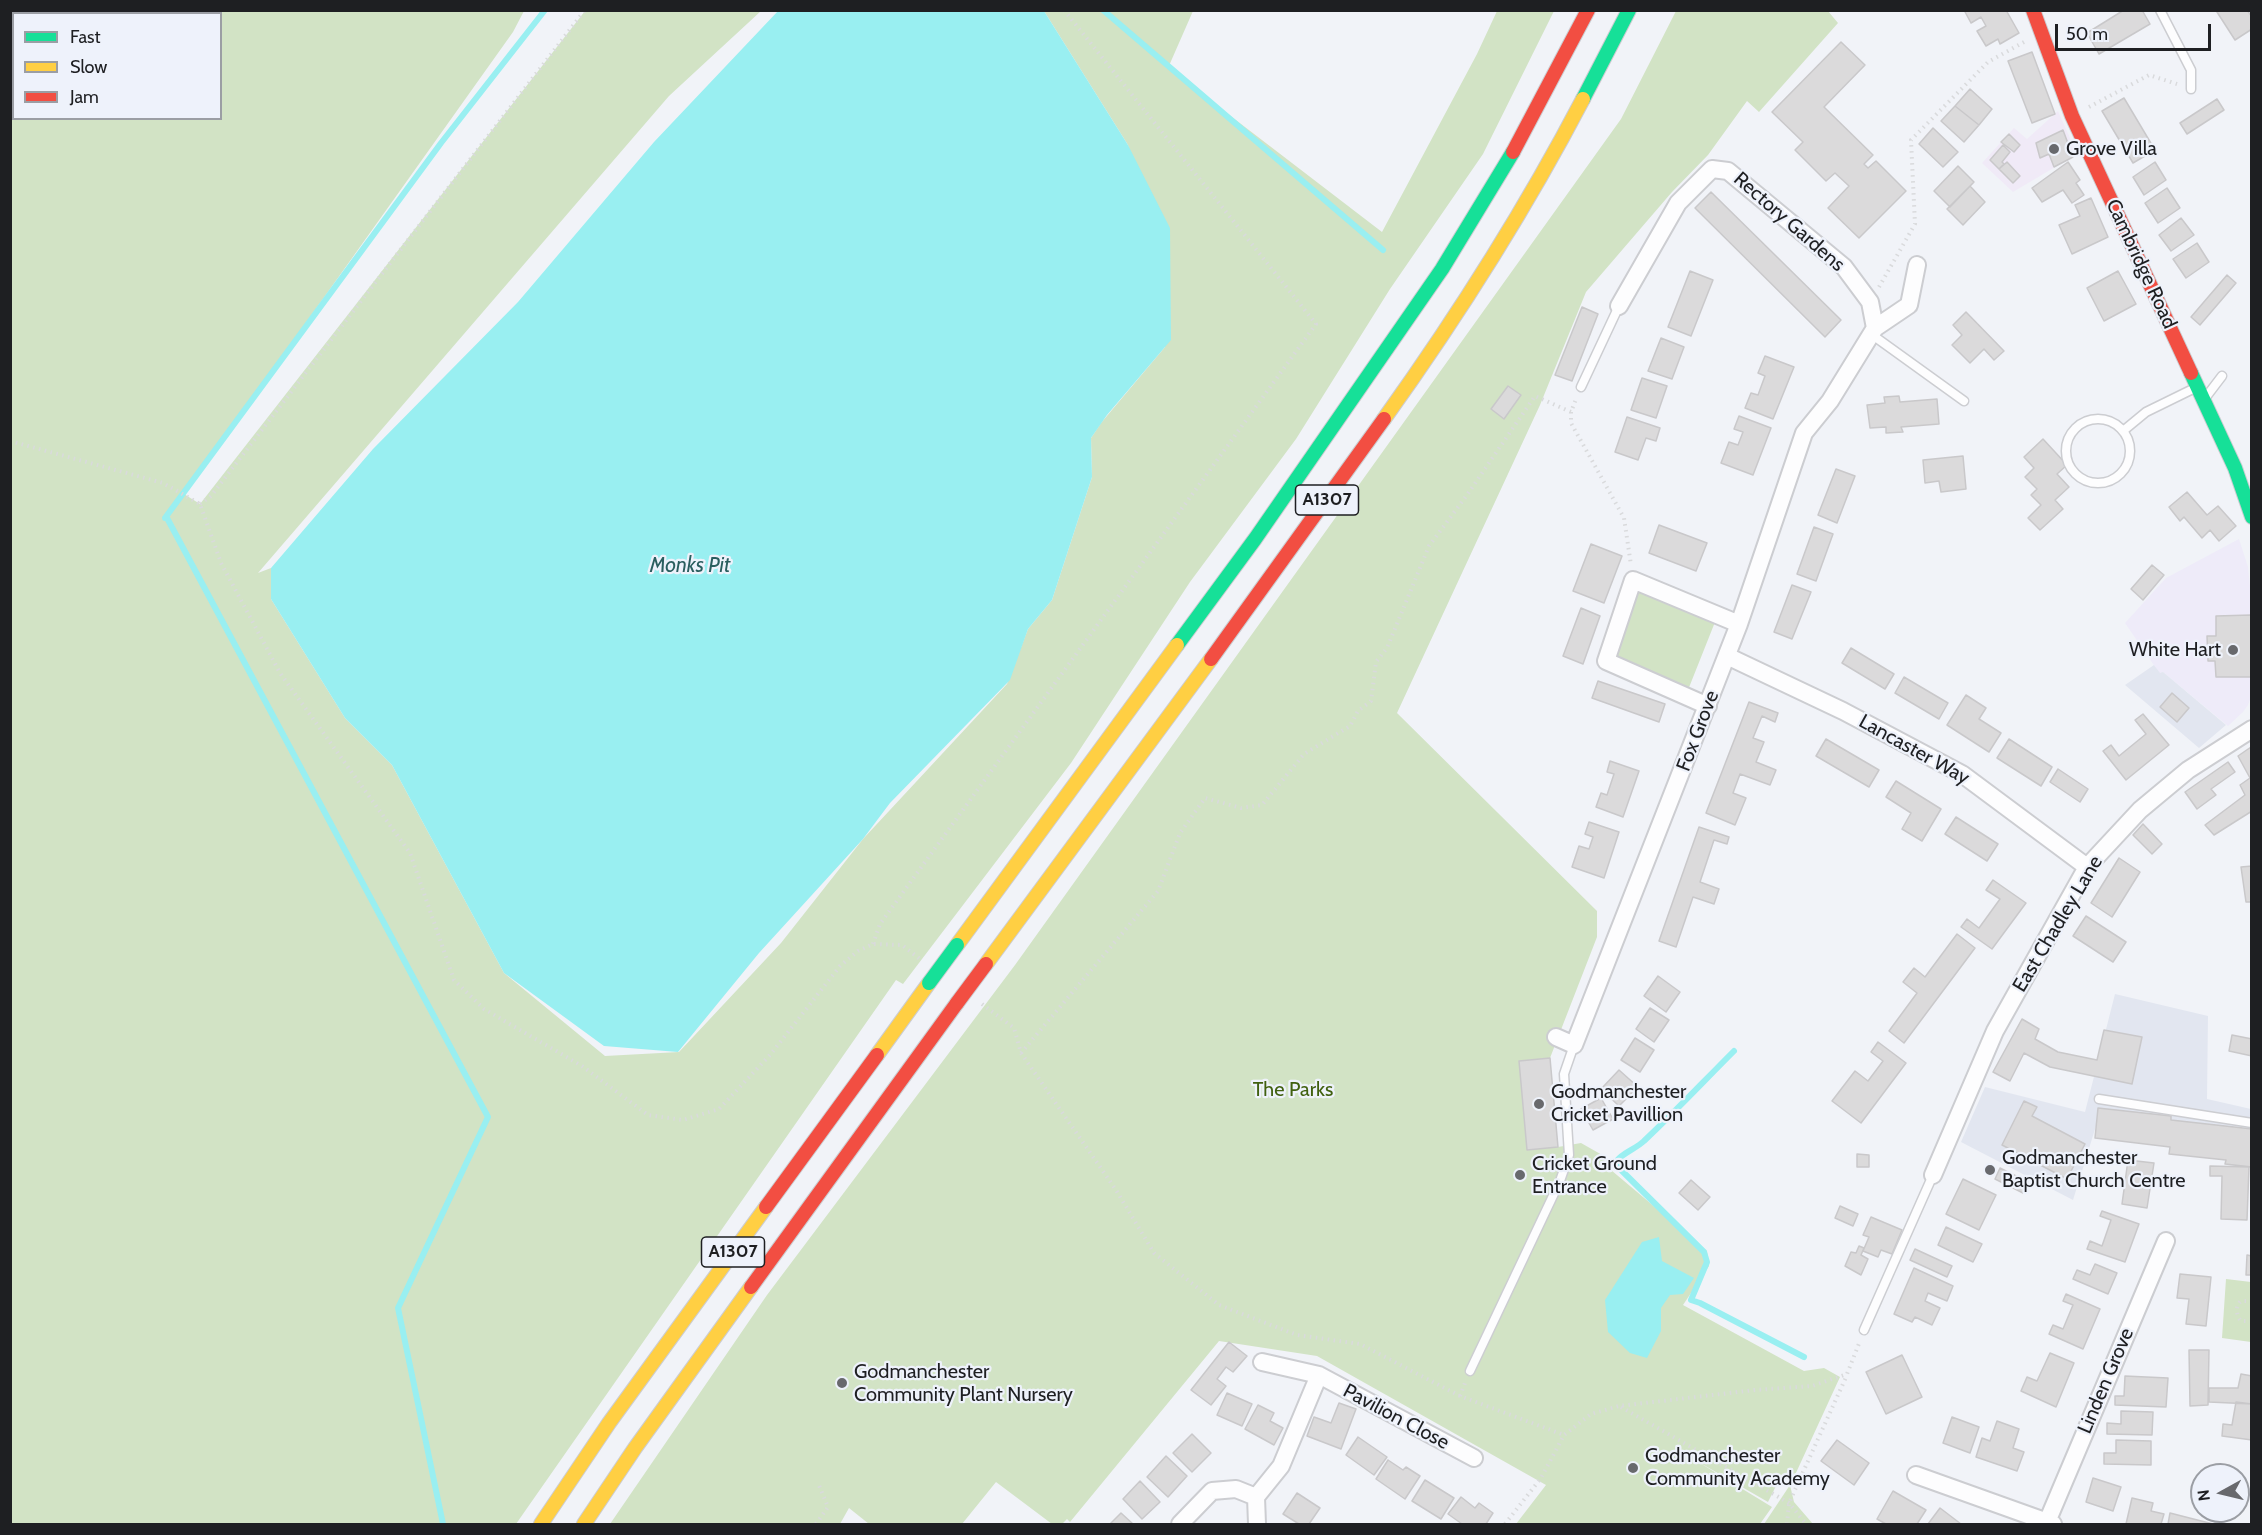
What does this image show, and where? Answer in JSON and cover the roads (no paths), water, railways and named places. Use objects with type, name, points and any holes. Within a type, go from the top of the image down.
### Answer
[{"type":"main road","name":"A1307","points":[[541,1524],[609,1423],[1255,538],[1429,288],[1520,142],[1588,10]]},
{"type":"main road","name":"A1307","points":[[584,1524],[635,1448],[957,1003],[1284,560],[1394,406],[1473,288],[1553,156],[1629,10]]},
{"type":"main road","name":"Cambridge Road","points":[[2036,11],[2041,34],[2072,116],[2235,468],[2252,517]]},
{"type":"street","name":"Rectory Gardens","points":[[1619,306],[1678,203],[1712,169],[1728,171],[1745,183],[1845,267],[1870,302],[1873,331]]},
{"type":"street","points":[[1873,331],[1909,305],[1917,265]]},
{"type":"street","name":"Fox Grove","points":[[1574,1045],[1739,624],[1804,433],[1830,401],[1873,331]]},
{"type":"street","points":[[1708,706],[1606,661],[1634,580],[1739,624]]},
{"type":"street","name":"Lancaster Way","points":[[1726,656],[1843,711],[1962,774],[2087,867]]},
{"type":"street","name":"East Chadley Lane","points":[[1933,1174],[1995,1031],[2087,867],[2140,810],[2188,770],[2252,729]]},
{"type":"street","points":[[1556,1037],[1574,1045]]},
{"type":"street","name":"Linden Grove","points":[[2050,1523],[2166,1241]]},
{"type":"street","name":"Pavilion Close","points":[[1262,1362],[1318,1375],[1474,1458]]},
{"type":"street","name":"Pavilion Close","points":[[1256,1497],[1281,1466],[1318,1375]]},
{"type":"street","points":[[1916,1474],[2050,1523]]},
{"type":"street","points":[[1180,1524],[1212,1491],[1236,1489],[1256,1497],[1257,1524]]},
{"type":"lane","points":[[2160,10],[2191,70],[2191,88]]},
{"type":"lane","points":[[1581,387],[1619,306]]},
{"type":"lane","points":[[1873,331],[1964,401]]},
{"type":"lane","points":[[2204,400],[2222,376]]},
{"type":"lane","points":[[2123,430],[2146,412],[2197,386]]},
{"type":"lane","points":[[2104,419],[2115,423],[2123,430],[2130,450],[2124,470],[2108,482],[2087,482],[2078,477],[2065,449],[2067,438],[2073,428],[2082,422],[2104,419]]},
{"type":"lane","points":[[1470,1371],[1560,1180],[1569,1155],[1564,1074],[1574,1045]]},
{"type":"lane","points":[[2099,1099],[2252,1123]]},
{"type":"lane","points":[[1864,1330],[1933,1174]]},
{"type":"water","name":"Monks Pit","points":[[778,11],[1044,11],[1128,145],[1170,228],[1171,340],[1107,415],[1091,438],[1092,477],[1052,600],[1028,629],[1010,680],[890,803],[863,839],[759,953],[678,1052],[604,1046],[504,973],[392,765],[345,718],[271,599],[271,568],[373,449],[518,302],[654,142]]},
{"type":"water","points":[[1659,1237],[1662,1261],[1694,1278],[1683,1294],[1670,1295],[1661,1308],[1661,1331],[1647,1358],[1630,1353],[1608,1332],[1605,1300],[1642,1242]]},
{"type":"waterway","points":[[443,1524],[398,1308],[488,1117],[165,518],[441,143],[545,10]]},
{"type":"waterway","points":[[1103,10],[1383,250]]},
{"type":"waterway","points":[[1734,1051],[1641,1144],[1620,1157],[1615,1164],[1704,1252],[1707,1262],[1691,1300],[1804,1357]]},
{"type":"place","name":"Grove Villa","points":[[2054,149]]},
{"type":"place","name":"White Hart","points":[[2233,650]]},
{"type":"place","name":"Godmanchester Cricket Pavillion","points":[[1539,1104]]},
{"type":"place","name":"Godmanchester Baptist Church Centre","points":[[1990,1170]]},
{"type":"place","name":"Cricket Ground Entrance","points":[[1520,1175]]},
{"type":"place","name":"Godmanchester Community Plant Nursery","points":[[842,1383]]},
{"type":"place","name":"Godmanchester Community Academy","points":[[1633,1468]]},
{"type":"park label","name":"The Parks","points":[[1293,1090]]}]
